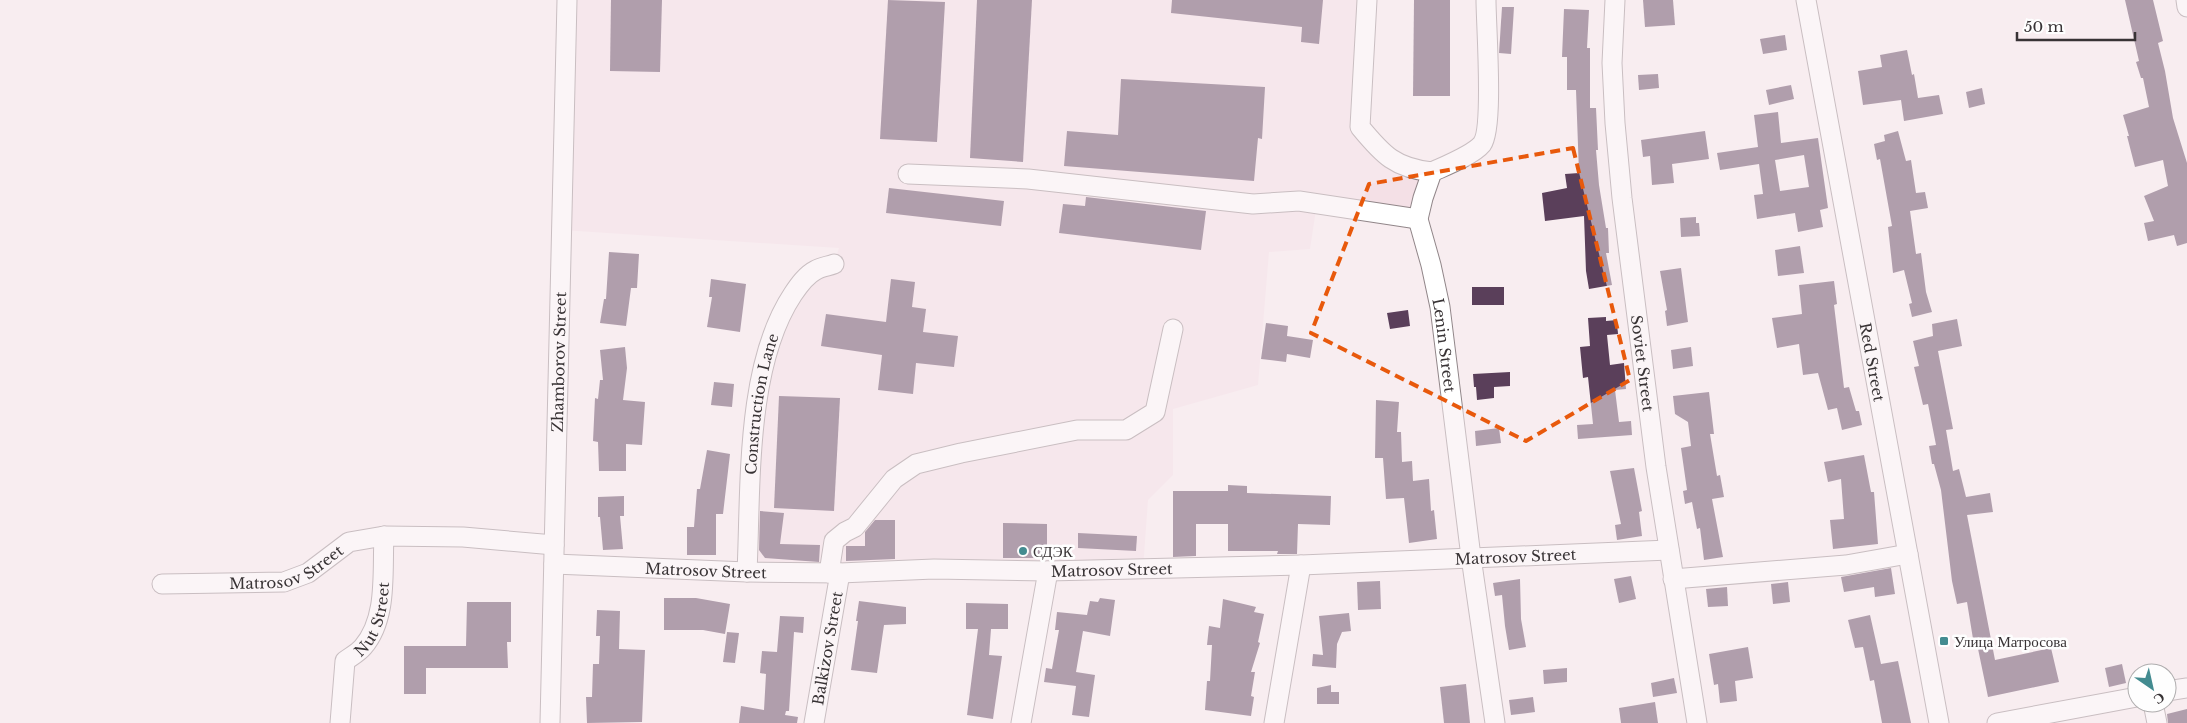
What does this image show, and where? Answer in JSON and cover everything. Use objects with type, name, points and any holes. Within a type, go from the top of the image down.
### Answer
[{"type":"street","name":"Zhamborov Street","points":[[550,723],[567,0]]},
{"type":"street","points":[[1367,0],[1360,127],[1374,144],[1392,160],[1410,170],[1432,172],[1481,146],[1487,136],[1486,0]]},
{"type":"street","name":"Soviet Street","points":[[1615,0],[1612,63],[1617,156],[1668,550],[1697,723]]},
{"type":"street","name":"Red Street","points":[[1806,0],[1939,723]]},
{"type":"street","points":[[2186,0],[2187,7]]},
{"type":"street","points":[[908,174],[1028,179],[1253,204],[1299,201],[1418,219],[1432,172]]},
{"type":"street","name":"Lenin Street","points":[[1418,219],[1432,265],[1440,307],[1471,557],[1495,723]]},
{"type":"street","name":"Construction Lane","points":[[747,572],[754,433],[761,376],[773,337],[786,305],[802,282],[816,270],[834,264]]},
{"type":"street","name":"Balkizov Street","points":[[814,723],[834,572],[834,541],[855,527],[894,479],[916,464],[1077,430],[1126,430],[1154,412],[1173,329]]},
{"type":"street","name":"Matrosov Street","points":[[162,584],[284,582],[308,573],[349,542],[384,536],[463,537],[554,545]]},
{"type":"street","name":"Nut Street","points":[[340,723],[345,662],[363,648],[376,627],[382,595],[384,536]]},
{"type":"street","name":"Matrosov Street","points":[[554,564],[747,572],[934,569],[1048,571],[1301,565],[1668,550]]},
{"type":"street","points":[[1673,579],[1846,565],[1908,554]]},
{"type":"street","points":[[1274,723],[1301,565]]},
{"type":"street","points":[[1022,723],[1048,571]]},
{"type":"street","points":[[1997,723],[2127,699]]},
{"type":"highlighted area","points":[[1573,148],[1630,380],[1526,441],[1311,333],[1369,184]]},
{"type":"shaded area","points":[[567,0],[1367,0],[1360,127],[1374,144],[1432,172],[1418,219],[1317,203],[1310,249],[1269,252],[1258,385],[1173,409],[1173,475],[1148,500],[1143,569],[747,572],[754,433],[786,305],[834,264],[839,248],[562,230]]},
{"type":"building","points":[[611,0],[662,0],[660,72],[610,71]]},
{"type":"building","points":[[888,0],[945,2],[937,142],[880,139]]},
{"type":"building","points":[[977,0],[1032,0],[1023,162],[970,158]]},
{"type":"building","points":[[1172,0],[1323,0],[1319,44],[1301,42],[1302,27],[1171,13]]},
{"type":"building","points":[[1414,0],[1450,0],[1450,96],[1413,96]]},
{"type":"building","points":[[1643,0],[1673,0],[1675,25],[1645,27]]},
{"type":"building","points":[[2125,0],[2153,0],[2163,41],[2158,43],[2173,118],[2187,163],[2187,243],[2177,246],[2174,235],[2148,241],[2144,223],[2154,221],[2144,196],[2168,186],[2163,160],[2135,167],[2127,136],[2129,136],[2123,115],[2149,107],[2143,78],[2141,78],[2136,62],[2139,61]]},
{"type":"building","points":[[1502,7],[1514,7],[1511,54],[1499,53]]},
{"type":"building","points":[[1564,9],[1589,10],[1587,48],[1590,48],[1590,108],[1596,108],[1598,150],[1596,150],[1599,185],[1606,228],[1608,228],[1609,253],[1606,253],[1612,285],[1589,289],[1586,271],[1584,216],[1545,221],[1542,193],[1567,188],[1565,174],[1579,173],[1576,90],[1567,90],[1567,57],[1562,57]]},
{"type":"building","points":[[1785,35],[1787,50],[1763,54],[1760,39]]},
{"type":"building","points":[[1907,50],[1918,98],[1939,95],[1943,114],[1904,121],[1901,100],[1863,105],[1858,71],[1882,67],[1880,55]]},
{"type":"building","points":[[1658,74],[1659,88],[1639,90],[1638,75]]},
{"type":"building","points":[[1121,79],[1265,87],[1262,139],[1258,138],[1254,181],[1064,166],[1067,131],[1118,135]]},
{"type":"building","points":[[1791,85],[1794,99],[1769,105],[1766,90]]},
{"type":"building","points":[[1982,88],[1985,104],[1969,108],[1966,92]]},
{"type":"building","points":[[1778,112],[1781,143],[1818,138],[1828,208],[1820,210],[1823,227],[1798,232],[1795,213],[1757,219],[1754,195],[1763,194],[1759,164],[1720,170],[1717,153],[1758,147],[1754,115]],"holes":[[[1804,155],[1809,187],[1780,191],[1775,160]]]},
{"type":"building","points":[[1705,131],[1709,159],[1672,164],[1674,183],[1652,185],[1650,156],[1643,157],[1641,140]]},
{"type":"building","points":[[1898,131],[1906,161],[1911,160],[1916,193],[1925,192],[1928,208],[1910,211],[1916,254],[1921,253],[1926,292],[1932,312],[1912,317],[1909,304],[1912,303],[1904,270],[1893,273],[1888,227],[1892,226],[1880,159],[1877,160],[1874,144],[1885,141],[1884,135]]},
{"type":"building","points":[[889,188],[1004,201],[1001,226],[886,213]]},
{"type":"building","points":[[1086,197],[1206,211],[1201,250],[1059,233],[1063,204],[1085,206]]},
{"type":"building","points":[[1696,217],[1696,223],[1699,223],[1700,236],[1681,237],[1680,218]]},
{"type":"building","points":[[1800,246],[1804,273],[1778,276],[1775,250]]},
{"type":"building","points":[[609,252],[639,254],[637,288],[631,288],[626,326],[600,323],[604,299],[606,299]]},
{"type":"building","points":[[1681,268],[1688,322],[1667,326],[1665,311],[1667,310],[1660,271]]},
{"type":"building","points":[[711,279],[746,284],[740,332],[707,327],[712,297],[709,297]]},
{"type":"building","points":[[891,279],[915,282],[912,307],[926,309],[923,332],[958,336],[954,367],[916,363],[913,394],[878,390],[882,355],[821,346],[826,314],[886,322]]},
{"type":"building","points":[[1834,281],[1837,304],[1834,305],[1844,388],[1849,387],[1856,411],[1859,411],[1862,425],[1842,430],[1837,408],[1828,410],[1818,373],[1803,375],[1799,344],[1777,348],[1772,318],[1802,314],[1799,285]]},
{"type":"building","points":[[1472,287],[1504,287],[1504,305],[1472,305]]},
{"type":"building","points":[[1408,310],[1410,326],[1390,329],[1387,313]]},
{"type":"building","points":[[1606,317],[1606,321],[1617,320],[1618,334],[1607,335],[1610,365],[1624,363],[1626,389],[1615,390],[1619,422],[1631,421],[1632,435],[1578,439],[1577,425],[1593,424],[1588,377],[1583,378],[1580,347],[1590,346],[1588,318]]},
{"type":"building","points":[[1957,319],[1962,346],[1938,351],[1953,429],[1946,430],[1953,471],[1959,469],[1966,497],[1990,493],[1993,512],[1967,515],[1995,660],[2051,648],[2059,682],[1988,697],[1977,644],[1974,645],[1967,602],[1957,604],[1952,581],[1941,490],[1934,464],[1932,464],[1929,446],[1936,445],[1928,404],[1923,405],[1914,367],[1919,366],[1913,341],[1933,336],[1932,324]]},
{"type":"building","points":[[1266,323],[1288,326],[1287,336],[1313,340],[1310,358],[1287,354],[1286,362],[1261,359]]},
{"type":"building","points":[[625,347],[627,368],[623,400],[645,402],[642,445],[626,444],[626,471],[599,471],[598,442],[593,441],[595,398],[598,399],[600,380],[603,380],[600,350]]},
{"type":"building","points":[[1691,347],[1693,366],[1673,369],[1671,350]]},
{"type":"building","points":[[1510,372],[1510,386],[1494,387],[1494,398],[1477,400],[1473,374]]},
{"type":"building","points":[[714,382],[734,384],[732,407],[711,405]]},
{"type":"building","points":[[1709,392],[1714,434],[1710,434],[1717,476],[1720,475],[1724,497],[1712,499],[1723,557],[1704,560],[1700,528],[1697,529],[1692,502],[1685,504],[1683,491],[1687,490],[1681,448],[1691,446],[1688,422],[1675,414],[1673,396]]},
{"type":"building","points":[[779,396],[840,398],[834,511],[774,508]]},
{"type":"building","points":[[1376,400],[1399,402],[1397,432],[1401,432],[1402,462],[1412,461],[1413,481],[1429,479],[1431,511],[1434,510],[1437,539],[1409,543],[1404,498],[1386,499],[1383,458],[1375,458]]},
{"type":"building","points":[[1499,428],[1501,443],[1476,446],[1475,431]]},
{"type":"building","points":[[707,450],[730,454],[723,514],[716,514],[716,555],[687,555],[687,527],[694,527],[697,489],[700,489]]},
{"type":"building","points":[[1864,455],[1871,492],[1874,492],[1878,544],[1833,549],[1830,520],[1844,519],[1841,479],[1828,482],[1824,462]]},
{"type":"building","points":[[1634,468],[1642,511],[1639,512],[1642,536],[1617,540],[1615,525],[1621,524],[1610,471]]},
{"type":"building","points":[[1228,485],[1247,486],[1247,493],[1331,496],[1330,525],[1298,524],[1297,554],[1277,554],[1278,551],[1228,551],[1228,524],[1196,524],[1196,556],[1173,557],[1173,491],[1228,491]]},
{"type":"building","points":[[624,496],[624,516],[620,516],[623,549],[603,550],[600,517],[598,517],[598,497]]},
{"type":"building","points":[[760,511],[784,513],[780,544],[820,545],[819,562],[765,558],[759,550]]},
{"type":"building","points":[[875,520],[895,520],[895,559],[846,561],[846,546],[865,546],[865,532]]},
{"type":"building","points":[[1003,523],[1047,524],[1047,558],[1003,558]]},
{"type":"building","points":[[1078,533],[1137,536],[1136,551],[1078,548]]},
{"type":"building","points":[[1891,568],[1895,594],[1875,597],[1874,587],[1844,592],[1841,577]]},
{"type":"building","points":[[1631,576],[1636,599],[1619,603],[1614,579]]},
{"type":"building","points":[[1520,579],[1521,619],[1526,647],[1509,650],[1502,595],[1495,596],[1493,583]]},
{"type":"building","points":[[1380,581],[1381,609],[1358,610],[1357,582]]},
{"type":"building","points":[[1788,582],[1790,602],[1773,604],[1771,584]]},
{"type":"building","points":[[1727,587],[1728,606],[1708,607],[1706,589]]},
{"type":"building","points":[[664,598],[696,598],[730,604],[725,634],[703,630],[664,630]]},
{"type":"building","points":[[1100,598],[1115,600],[1110,636],[1083,631],[1076,672],[1095,675],[1089,717],[1072,715],[1076,686],[1044,682],[1046,668],[1052,669],[1059,630],[1055,630],[1057,612],[1087,615],[1090,601],[1098,602]]},
{"type":"building","points":[[1223,599],[1256,607],[1254,612],[1264,614],[1258,642],[1260,643],[1251,672],[1255,672],[1251,696],[1254,697],[1251,716],[1205,710],[1207,681],[1210,681],[1212,645],[1207,645],[1209,626],[1220,628]]},
{"type":"building","points":[[859,601],[906,607],[906,624],[884,625],[877,673],[851,670]]},
{"type":"building","points":[[467,602],[511,602],[511,642],[507,642],[508,668],[426,668],[426,694],[404,694],[404,646],[466,646]]},
{"type":"building","points":[[966,603],[1008,604],[1008,629],[991,629],[989,655],[1002,656],[993,719],[967,715],[978,629],[966,629]]},
{"type":"building","points":[[597,610],[620,611],[619,649],[645,650],[642,722],[587,723],[586,697],[592,697],[593,664],[599,664],[600,636],[596,636]]},
{"type":"building","points":[[1349,613],[1351,631],[1342,632],[1337,644],[1336,668],[1312,666],[1313,654],[1323,655],[1319,616]]},
{"type":"building","points":[[1870,615],[1881,664],[1898,661],[1911,723],[1882,723],[1874,680],[1870,681],[1863,647],[1855,648],[1848,620]]},
{"type":"building","points":[[780,616],[804,617],[803,633],[794,632],[789,711],[786,711],[785,715],[798,717],[797,723],[739,723],[741,706],[764,710],[766,674],[760,673],[762,651],[777,652]]},
{"type":"building","points":[[727,632],[739,633],[735,663],[723,662]]},
{"type":"building","points":[[1748,647],[1753,678],[1735,681],[1737,701],[1720,703],[1718,684],[1714,685],[1709,654]]},
{"type":"building","points":[[2122,664],[2126,683],[2109,687],[2105,668]]},
{"type":"building","points":[[1567,668],[1567,682],[1544,684],[1543,670]]},
{"type":"building","points":[[1674,678],[1677,693],[1653,697],[1651,683]]},
{"type":"building","points":[[1466,684],[1470,723],[1444,723],[1440,687]]},
{"type":"building","points":[[1331,685],[1331,692],[1339,692],[1339,704],[1317,704],[1317,688]]},
{"type":"building","points":[[1533,697],[1535,712],[1511,715],[1509,700]]},
{"type":"building","points":[[1655,702],[1658,723],[1621,723],[1619,708]]},
{"type":"building","points":[[2187,709],[2187,723],[2168,723],[2167,714]]},
{"type":"place","name":"СДЭК","points":[[1023,551]]},
{"type":"place","name":"Улица Матросова","points":[[1944,641]]}]
